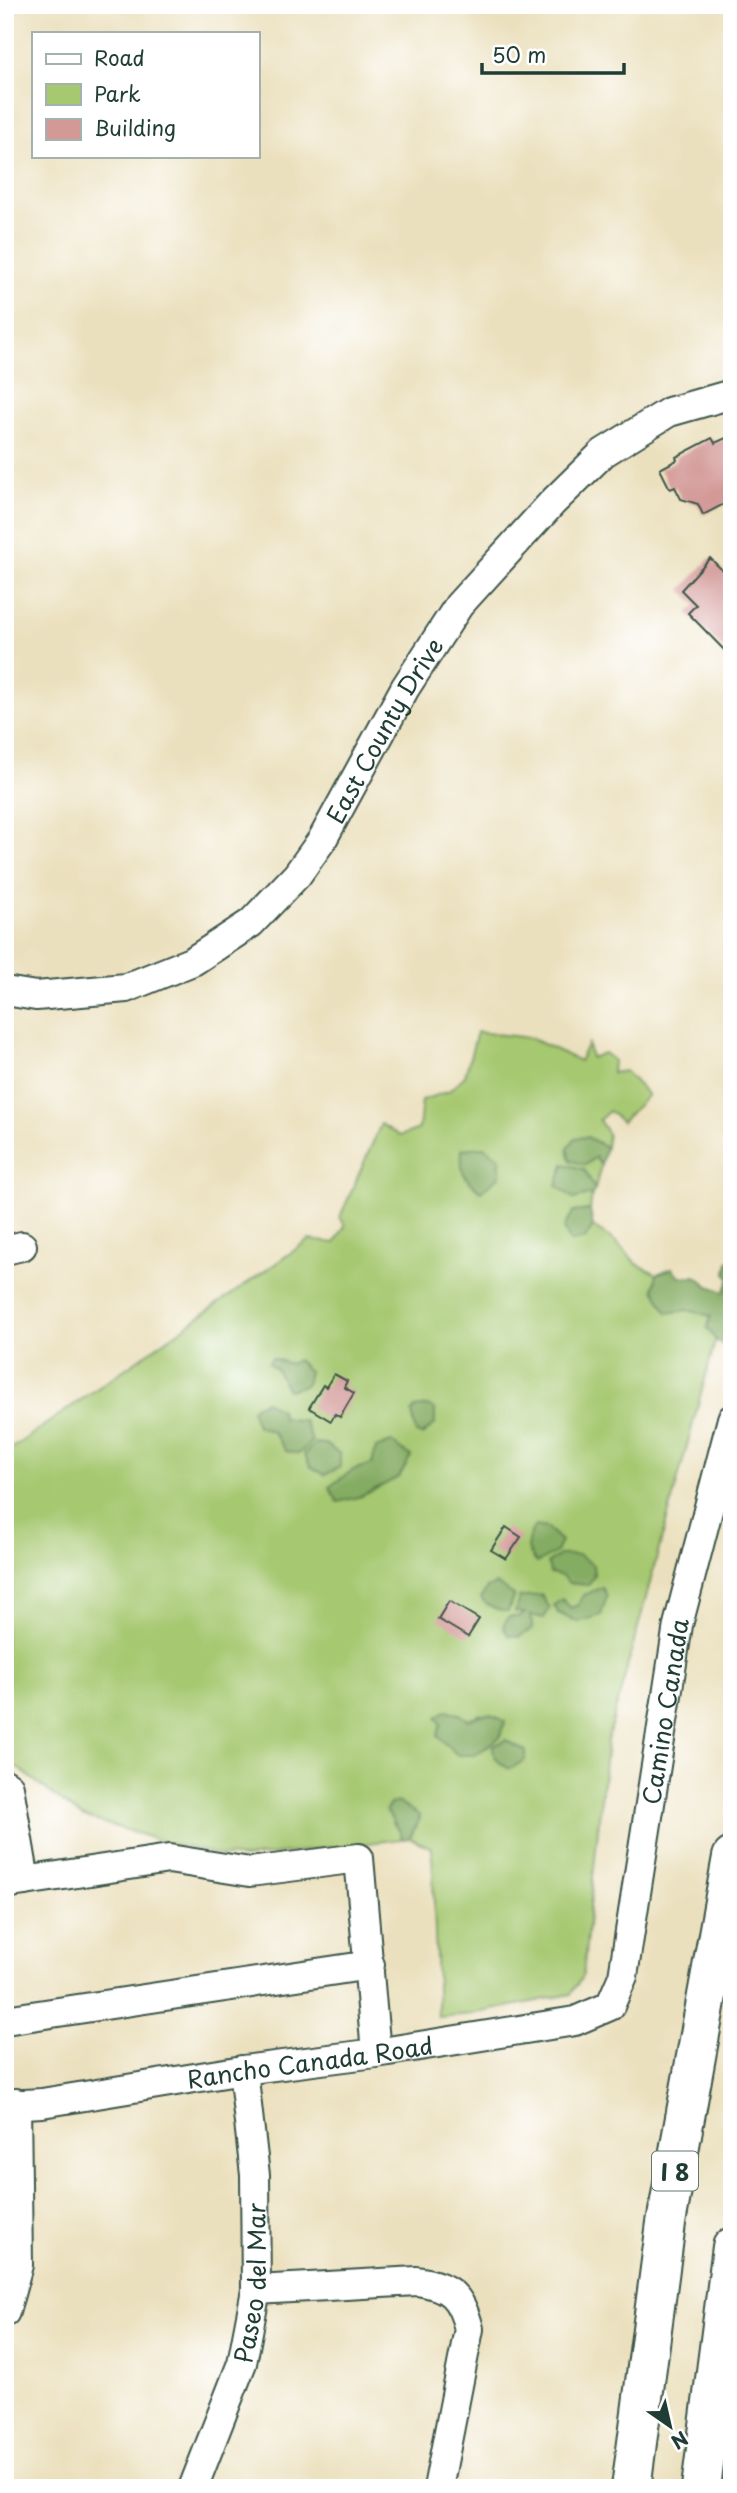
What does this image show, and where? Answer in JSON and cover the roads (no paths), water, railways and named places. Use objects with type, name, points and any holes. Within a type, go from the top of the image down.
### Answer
[{"type":"highway","name":"I 8","points":[[631,2488],[666,2223],[732,1857]]},
{"type":"highway","points":[[701,2488],[732,2247]]},
{"type":"street","name":"East County Drive","points":[[5,992],[36,996],[126,988],[193,961],[251,923],[297,875],[322,840],[405,688],[459,605],[552,503],[603,453],[669,412],[732,394]]},
{"type":"street","name":"Camino Canada","points":[[610,2006],[623,1976],[678,1625],[732,1419]]},
{"type":"street","points":[[5,1784],[9,1787],[15,1883],[169,1859],[250,1872],[359,1858],[376,2053]]},
{"type":"street","points":[[5,2020],[370,1965]]},
{"type":"street","name":"Rancho Canada Road","points":[[11,2104],[42,2103],[575,2021],[610,2006]]},
{"type":"street","name":"Paseo del Mar","points":[[193,2488],[242,2364],[256,2290],[255,2175],[243,2070]]},
{"type":"street","points":[[5,2312],[18,2265],[11,2104]]},
{"type":"street","points":[[256,2290],[417,2281],[439,2284],[450,2290],[465,2311],[469,2329],[438,2488]]}]
